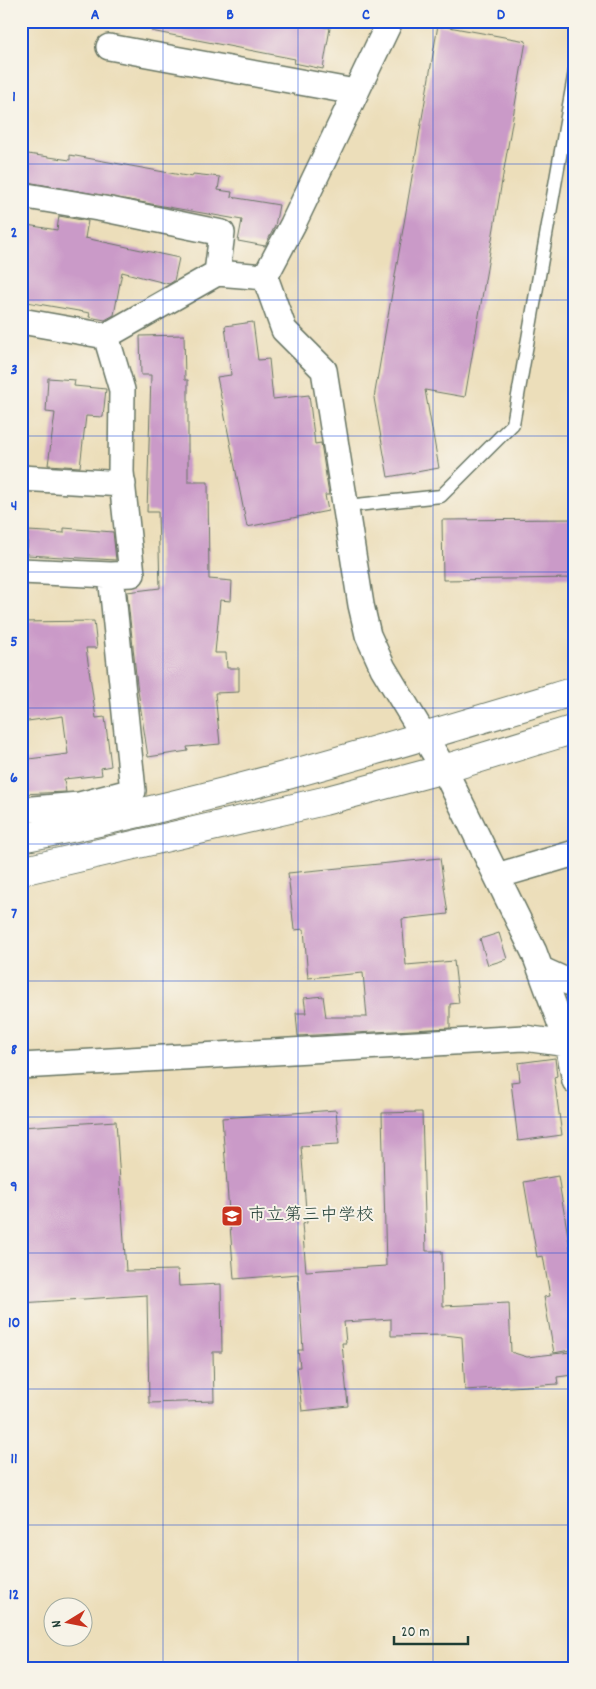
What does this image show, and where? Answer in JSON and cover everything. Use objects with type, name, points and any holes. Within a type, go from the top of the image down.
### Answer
[{"type":"street","points":[[390,21],[293,224],[265,277],[284,330],[324,370],[368,634],[383,668],[444,769],[542,970],[568,1044],[575,1081]]},
{"type":"street","points":[[109,47],[356,92]]},
{"type":"street","points":[[21,195],[110,210],[222,233],[218,273]]},
{"type":"street","points":[[21,320],[106,336],[218,273],[265,277]]},
{"type":"street","points":[[21,571],[111,575],[132,574],[123,484],[122,390],[106,336]]},
{"type":"street","points":[[21,478],[123,484]]},
{"type":"street","points":[[111,575],[135,801]]},
{"type":"street","points":[[21,810],[40,826],[135,801],[242,787],[425,737],[575,691]]},
{"type":"street","points":[[21,871],[324,802],[444,769],[575,729]]},
{"type":"street","points":[[497,876],[575,853]]},
{"type":"street","points":[[542,970],[575,985]]},
{"type":"street","points":[[21,1066],[524,1038],[568,1044]]},
{"type":"lane","points":[[346,506],[441,496],[513,424],[575,71]]},
{"type":"building","points":[[152,21],[292,21],[330,28],[323,69],[294,63],[295,59],[151,31]]},
{"type":"building","points":[[438,25],[526,41],[465,397],[425,390],[439,468],[388,477],[374,398]]},
{"type":"building","points":[[21,153],[70,160],[70,155],[192,177],[193,174],[220,177],[218,190],[232,192],[231,197],[279,205],[275,226],[265,246],[238,241],[242,220],[21,181]]},
{"type":"building","points":[[59,216],[88,221],[85,238],[179,258],[174,281],[169,284],[122,272],[114,315],[105,320],[89,317],[90,313],[21,301],[21,224],[57,230]]},
{"type":"building","points":[[253,322],[258,360],[269,359],[273,399],[309,395],[315,444],[321,443],[329,495],[325,495],[328,511],[247,527],[217,377],[231,375],[225,326]]},
{"type":"building","points":[[184,335],[185,380],[188,380],[188,482],[208,482],[209,579],[232,581],[231,601],[220,600],[215,653],[226,653],[227,668],[239,668],[239,692],[215,693],[220,744],[187,747],[188,751],[148,757],[137,684],[127,592],[160,588],[158,512],[147,512],[151,375],[141,375],[140,336]]},
{"type":"building","points":[[48,378],[75,380],[74,386],[106,389],[103,417],[86,416],[80,467],[48,465],[55,413],[46,412]]},
{"type":"building","points":[[575,519],[575,578],[443,580],[442,520]]},
{"type":"building","points":[[64,528],[113,532],[116,560],[27,555],[28,531],[64,533]]},
{"type":"building","points":[[94,621],[97,648],[86,648],[96,718],[105,717],[111,766],[101,768],[102,775],[64,779],[66,792],[21,794],[21,760],[68,754],[63,716],[21,722],[21,622]]},
{"type":"building","points":[[440,858],[448,914],[402,919],[406,965],[454,961],[459,1003],[450,1004],[450,1028],[298,1036],[296,1013],[306,1013],[304,998],[323,996],[326,1017],[367,1017],[363,973],[308,978],[304,929],[294,930],[288,873]]},
{"type":"building","points":[[499,933],[507,959],[488,965],[480,939]]},
{"type":"building","points":[[555,1058],[557,1076],[554,1077],[562,1135],[518,1141],[511,1082],[520,1081],[518,1063]]},
{"type":"building","points":[[336,1110],[339,1144],[301,1146],[307,1223],[302,1224],[306,1271],[386,1266],[382,1113],[422,1112],[426,1251],[442,1251],[443,1306],[509,1303],[511,1352],[527,1357],[571,1352],[573,1375],[557,1377],[558,1384],[465,1390],[462,1337],[445,1335],[391,1336],[391,1319],[344,1322],[346,1343],[342,1343],[348,1406],[302,1411],[297,1367],[300,1367],[298,1350],[303,1350],[298,1274],[234,1279],[222,1118]]},
{"type":"building","points":[[116,1121],[126,1271],[178,1270],[179,1286],[221,1284],[222,1352],[213,1352],[214,1401],[149,1403],[147,1295],[21,1303],[21,1127]]},
{"type":"building","points":[[558,1176],[571,1254],[575,1254],[575,1349],[554,1353],[544,1297],[550,1296],[543,1256],[537,1257],[524,1182]]},
{"type":"place","name":"市立第三中学校","points":[[232,1216]]}]
